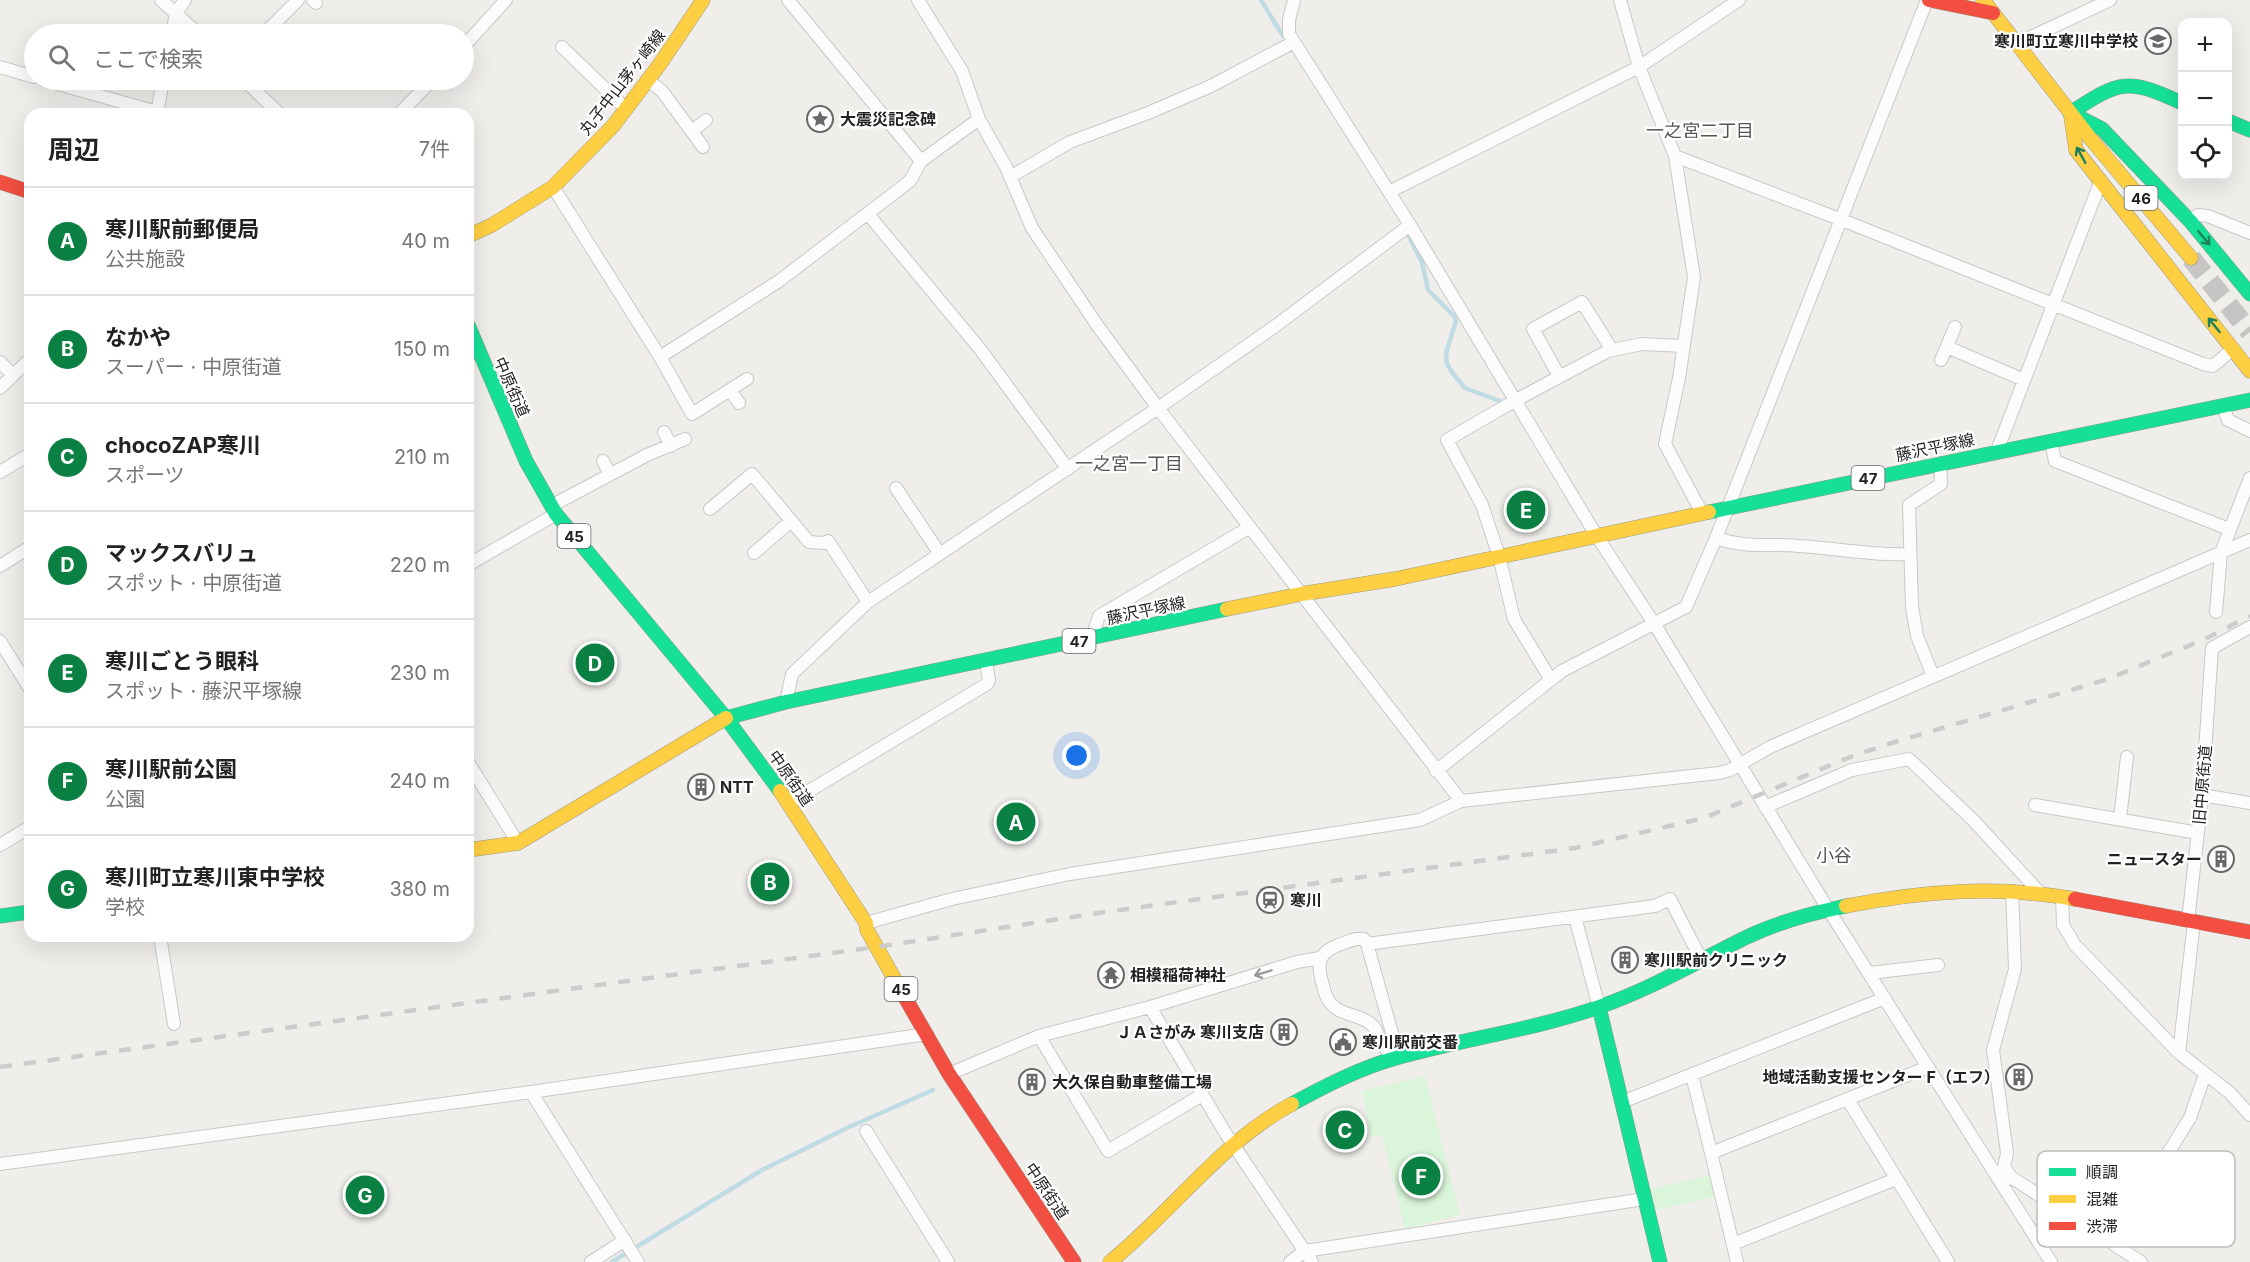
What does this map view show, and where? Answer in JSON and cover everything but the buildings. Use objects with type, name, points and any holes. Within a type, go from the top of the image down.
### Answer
[{"type":"main road","name":"丸子中山茅ヶ崎線","points":[[474,233],[492,225],[553,187],[613,126],[703,0]]},
{"type":"main road","points":[[1928,0],[1993,13]]},
{"type":"main road","name":"46","points":[[1983,0],[2090,138],[2191,258]]},
{"type":"main road","points":[[2070,113],[2122,84],[2140,86],[2178,101]]},
{"type":"main road","points":[[2070,113],[2076,150],[2250,371]]},
{"type":"main road","points":[[2070,113],[2102,129],[2190,221],[2250,294]]},
{"type":"main road","points":[[2232,123],[2250,130]]},
{"type":"main road","points":[[0,182],[24,190]]},
{"type":"main road","name":"中原街道","points":[[475,360],[526,461],[554,510],[726,718],[789,803],[866,923],[876,947],[950,1074],[1074,1262]]},
{"type":"main road","name":"藤沢平塚線","points":[[518,843],[726,718],[786,702],[1301,594],[1432,571],[1997,451],[2051,442],[2250,400]]},
{"type":"main road","points":[[474,849],[518,843]]},
{"type":"main road","points":[[1110,1262],[1140,1238],[1234,1145],[1283,1109],[1333,1082],[1394,1058],[1546,1023],[1599,1007],[1702,961],[1749,936],[1800,916],[1886,898],[1940,891],[2012,891],[2062,897],[2250,932]]},
{"type":"main road","points":[[0,916],[24,913]]},
{"type":"main road","points":[[1599,1007],[1660,1262]]},
{"type":"street","points":[[161,0],[188,24]]},
{"type":"street","points":[[174,24],[176,13],[185,0]]},
{"type":"street","points":[[277,24],[298,0]]},
{"type":"street","points":[[474,35],[506,0]]},
{"type":"street","points":[[788,0],[921,161]]},
{"type":"street","points":[[918,0],[962,71],[979,119],[1010,177],[1032,228],[1096,325],[1461,801]]},
{"type":"street","points":[[1294,0],[1289,20],[1289,34],[1410,225],[1510,403],[1655,625],[1828,909],[1928,1067],[2006,1180],[2037,1238]]},
{"type":"street","points":[[1620,0],[1639,67],[1675,156],[1694,277],[1684,346],[1665,444],[1701,513]]},
{"type":"street","points":[[1389,192],[1639,67],[1739,0]]},
{"type":"street","points":[[1436,771],[1562,671],[1686,607],[1728,508],[1928,0]]},
{"type":"street","points":[[2016,44],[2110,0]]},
{"type":"street","points":[[1010,177],[1070,142],[1148,113],[1211,86],[1294,42]]},
{"type":"street","points":[[572,57],[582,46]]},
{"type":"street","points":[[562,47],[626,109]]},
{"type":"street","points":[[0,67],[24,74]]},
{"type":"street","points":[[648,80],[662,91],[703,147]]},
{"type":"street","points":[[78,90],[140,108]]},
{"type":"street","points":[[158,108],[161,90]]},
{"type":"street","points":[[255,90],[274,108]]},
{"type":"street","points":[[405,108],[422,90]]},
{"type":"street","points":[[660,357],[779,282],[910,181],[921,161],[979,119]]},
{"type":"street","points":[[692,131],[706,120]]},
{"type":"street","points":[[1675,156],[2204,364],[2213,366],[2233,349]]},
{"type":"street","points":[[1997,451],[2100,183]]},
{"type":"street","points":[[553,187],[660,357],[693,414],[747,379]]},
{"type":"street","points":[[868,214],[980,349],[1068,469]]},
{"type":"street","points":[[2190,221],[2198,215],[2208,216],[2250,233]]},
{"type":"street","points":[[786,702],[792,674],[868,602],[1158,408],[1274,327],[1410,225]]},
{"type":"street","points":[[1559,376],[1533,328],[1582,302],[1612,350]]},
{"type":"street","points":[[1941,360],[1955,327]]},
{"type":"street","points":[[1551,680],[1514,620],[1492,558],[1482,505],[1447,440],[1559,376],[1612,350],[1642,344],[1684,346]]},
{"type":"street","points":[[1947,347],[2024,380]]},
{"type":"street","points":[[0,362],[13,375]]},
{"type":"street","points":[[0,388],[24,365]]},
{"type":"street","points":[[730,390],[739,403]]},
{"type":"street","points":[[2223,406],[2228,420],[2250,431]]},
{"type":"street","points":[[664,432],[671,446]]},
{"type":"street","points":[[474,561],[610,474],[647,454],[685,440]]},
{"type":"street","points":[[2051,442],[2055,460],[2229,529]]},
{"type":"street","points":[[0,472],[24,458]]},
{"type":"street","points":[[603,461],[610,474]]},
{"type":"street","points":[[1933,676],[1917,636],[1912,607],[1909,505],[1941,484],[1940,463]]},
{"type":"street","points":[[710,509],[752,474],[809,542],[828,541],[868,602]]},
{"type":"street","points":[[2216,612],[2221,553],[2250,478]]},
{"type":"street","points":[[896,488],[940,554]]},
{"type":"street","points":[[754,553],[791,521]]},
{"type":"street","points":[[1092,638],[1100,616],[1250,527]]},
{"type":"street","points":[[1716,538],[1733,544],[1757,546],[1797,545],[1884,555],[1909,554]]},
{"type":"street","points":[[866,923],[952,899],[1070,874],[1420,820],[1461,801],[1730,770],[1770,747],[2250,540]]},
{"type":"street","points":[[0,566],[24,551]]},
{"type":"street","name":"旧中原街道","points":[[2179,1053],[2202,795],[2212,648],[2250,627]]},
{"type":"street","points":[[0,641],[24,679]]},
{"type":"street","points":[[789,803],[987,684],[986,661]]},
{"type":"street","points":[[2120,819],[2127,757]]},
{"type":"street","points":[[1766,807],[1852,770],[1909,759],[1974,821],[2041,894]]},
{"type":"street","points":[[474,772],[518,843]]},
{"type":"street","points":[[2202,795],[2250,803]]},
{"type":"street","points":[[2035,805],[2198,833]]},
{"type":"street","points":[[0,845],[24,831]]},
{"type":"street","points":[[2006,1180],[2004,1167],[2007,1153],[1993,1050],[2014,969],[2012,891]]},
{"type":"street","points":[[2062,897],[2063,925],[2075,945],[2179,1053],[2230,1093],[2250,1115]]},
{"type":"street","points":[[1367,944],[1655,906],[1670,899],[1702,961]]},
{"type":"street","points":[[1575,916],[1599,1007]]},
{"type":"street","points":[[950,1074],[1039,1036],[1150,1007],[1297,962],[1320,958],[1326,951],[1356,939],[1364,939],[1367,944],[1394,1040],[1394,1058]]},
{"type":"street","points":[[161,942],[174,1024]]},
{"type":"street","points":[[1320,958],[1320,976],[1329,1002],[1342,1011],[1374,1026],[1381,1044],[1394,1058]]},
{"type":"street","points":[[1870,973],[1938,965]]},
{"type":"street","points":[[1622,1102],[1885,998]]},
{"type":"street","points":[[1150,1007],[1202,1095],[1308,1257]]},
{"type":"street","points":[[0,1164],[531,1092],[927,1034]]},
{"type":"street","points":[[1039,1036],[1108,1151],[1202,1095]]},
{"type":"street","points":[[1711,1153],[1928,1067]]},
{"type":"street","points":[[1692,1074],[1737,1262]]},
{"type":"street","points":[[2169,1151],[2190,1118],[2205,1074]]},
{"type":"street","points":[[531,1092],[637,1260]]},
{"type":"street","points":[[1848,1100],[1948,1262]]},
{"type":"street","points":[[866,1131],[948,1262]]},
{"type":"street","points":[[1733,1244],[1896,1179]]},
{"type":"street","points":[[2006,1180],[2037,1199]]},
{"type":"street","points":[[1290,1262],[1644,1199]]},
{"type":"street","points":[[591,1262],[627,1243]]},
{"type":"street","points":[[2042,1247],[2050,1262]]},
{"type":"street","points":[[2118,1247],[2141,1262]]},
{"type":"green space","points":[[1425,1076],[1460,1215],[1405,1229],[1382,1135],[1371,1137],[1362,1091]]},
{"type":"green space","points":[[1710,1175],[1715,1197],[1656,1210],[1651,1189]]},
{"type":"waterway","points":[[1261,0],[1283,36]]},
{"type":"waterway","points":[[1409,237],[1422,262],[1428,290],[1455,317],[1456,321],[1446,353],[1447,364],[1465,388],[1505,403]]},
{"type":"waterway","points":[[612,1262],[762,1170],[847,1128],[933,1090]]},
{"type":"tunnel","points":[[2191,258],[2250,332]]},
{"type":"railway","points":[[0,1067],[1575,848],[1704,818],[1845,759],[1885,745],[2108,679],[2205,639],[2250,616]]},
{"type":"traffic: fast","points":[[2070,113],[2101,94],[2124,86],[2148,89],[2178,101]]},
{"type":"traffic: fast","points":[[2075,115],[2102,129],[2190,221],[2250,294]]},
{"type":"traffic: fast","points":[[2232,123],[2250,130]]},
{"type":"traffic: fast","points":[[474,339],[526,461],[556,514],[726,718],[780,791]]},
{"type":"traffic: fast","points":[[1709,512],[2250,400]]},
{"type":"traffic: fast","points":[[726,718],[786,702],[1227,609]]},
{"type":"traffic: fast","points":[[1292,1104],[1343,1078],[1383,1062],[1549,1022],[1599,1007],[1656,983],[1771,927],[1795,918],[1846,906]]},
{"type":"traffic: fast","points":[[0,916],[24,913]]},
{"type":"traffic: fast","points":[[1599,1007],[1660,1262]]},
{"type":"traffic: slow","points":[[474,233],[492,225],[553,187],[613,126],[660,64],[703,0]]},
{"type":"traffic: slow","points":[[1983,0],[2090,138],[2191,258]]},
{"type":"traffic: slow","points":[[2071,116],[2076,150],[2250,371]]},
{"type":"traffic: slow","points":[[1227,609],[1395,579],[1709,512]]},
{"type":"traffic: slow","points":[[474,849],[518,843],[726,718]]},
{"type":"traffic: slow","points":[[780,791],[866,923],[867,930],[899,987]]},
{"type":"traffic: slow","points":[[1846,906],[1903,897],[1989,891],[2075,899]]},
{"type":"traffic: slow","points":[[1110,1262],[1242,1138],[1292,1104]]},
{"type":"traffic: jam","points":[[1929,0],[1993,13]]},
{"type":"traffic: jam","points":[[0,182],[24,190]]},
{"type":"traffic: jam","points":[[2075,899],[2250,932]]},
{"type":"traffic: jam","points":[[899,987],[949,1074],[1074,1262]]},
{"type":"place","name":"寒川町立寒川中学校","points":[[2158,41]]},
{"type":"place","name":"大震災記念碑","points":[[820,119]]},
{"type":"place","name":"寒川ごとう眼科","points":[[1526,510]]},
{"type":"place","name":"マックスバリュ","points":[[595,663]]},
{"type":"place","name":"NTT","points":[[701,787]]},
{"type":"place","name":"寒川駅前郵便局","points":[[1016,822]]},
{"type":"place","name":"ニュースター","points":[[2221,859]]},
{"type":"place","name":"なかや","points":[[770,882]]},
{"type":"place","name":"寒川","points":[[1270,900]]},
{"type":"place","name":"寒川駅前クリニック","points":[[1625,960]]},
{"type":"place","name":"相模稲荷神社","points":[[1111,975]]},
{"type":"place","name":"ＪＡさがみ 寒川支店","points":[[1284,1032]]},
{"type":"place","name":"寒川駅前交番","points":[[1343,1042]]},
{"type":"place","name":"地域活動支援センター F（エフ）","points":[[2019,1077]]},
{"type":"place","name":"大久保自動車整備工場","points":[[1032,1082]]},
{"type":"place","name":"chocoZAP寒川","points":[[1345,1130]]},
{"type":"place","name":"寒川駅前公園","points":[[1421,1176]]},
{"type":"place","name":"寒川町立寒川東中学校","points":[[365,1195]]},
{"type":"district","name":"一之宮二丁目","points":[[1700,130]]},
{"type":"district","name":"一之宮一丁目","points":[[1129,463]]},
{"type":"district","name":"小谷","points":[[1834,855]]}]
